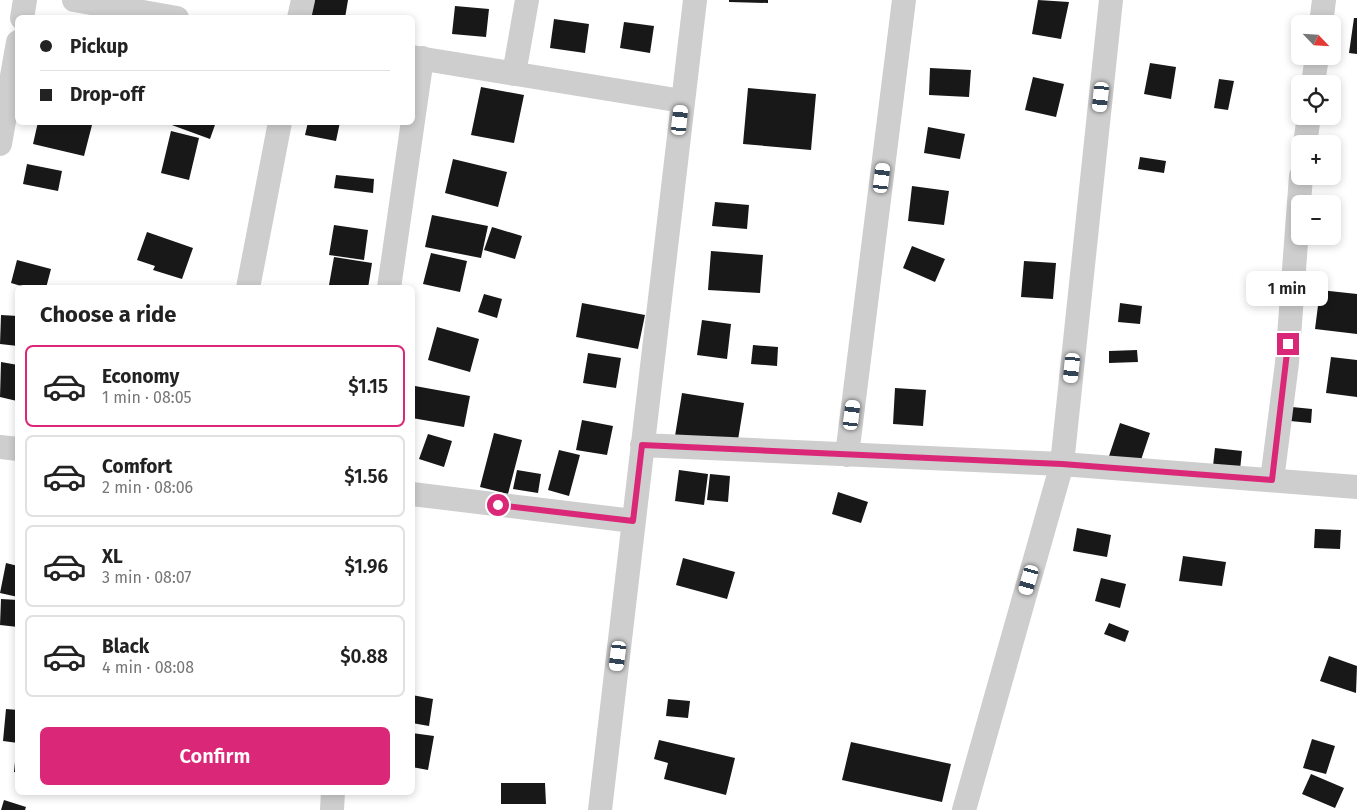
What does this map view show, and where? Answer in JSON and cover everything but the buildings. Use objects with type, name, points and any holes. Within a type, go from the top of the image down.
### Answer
[{"type":"street","points":[[22,15],[25,0]]},
{"type":"street","points":[[74,0],[160,15]]},
{"type":"street","points":[[300,15],[303,0]]},
{"type":"street","points":[[514,74],[527,0]]},
{"type":"street","points":[[600,810],[695,0]]},
{"type":"street","points":[[847,455],[904,0]]},
{"type":"street","points":[[964,810],[1062,464],[1111,0]]},
{"type":"street","points":[[1322,15],[1324,0]]},
{"type":"street","points":[[415,74],[417,58],[682,101]]},
{"type":"street","points":[[0,144],[15,59]]},
{"type":"street","points":[[249,285],[279,125]]},
{"type":"street","points":[[389,285],[409,125]]},
{"type":"street","points":[[1272,480],[1287,363],[1300,185]]},
{"type":"street","points":[[642,445],[1062,464],[1357,487]]},
{"type":"street","points":[[0,447],[15,449]]},
{"type":"street","points":[[415,494],[633,521]]},
{"type":"street","points":[[332,810],[333,795]]},
{"type":"route","points":[[498,505],[633,521],[642,445],[1062,464],[1272,480],[1288,344]]}]
